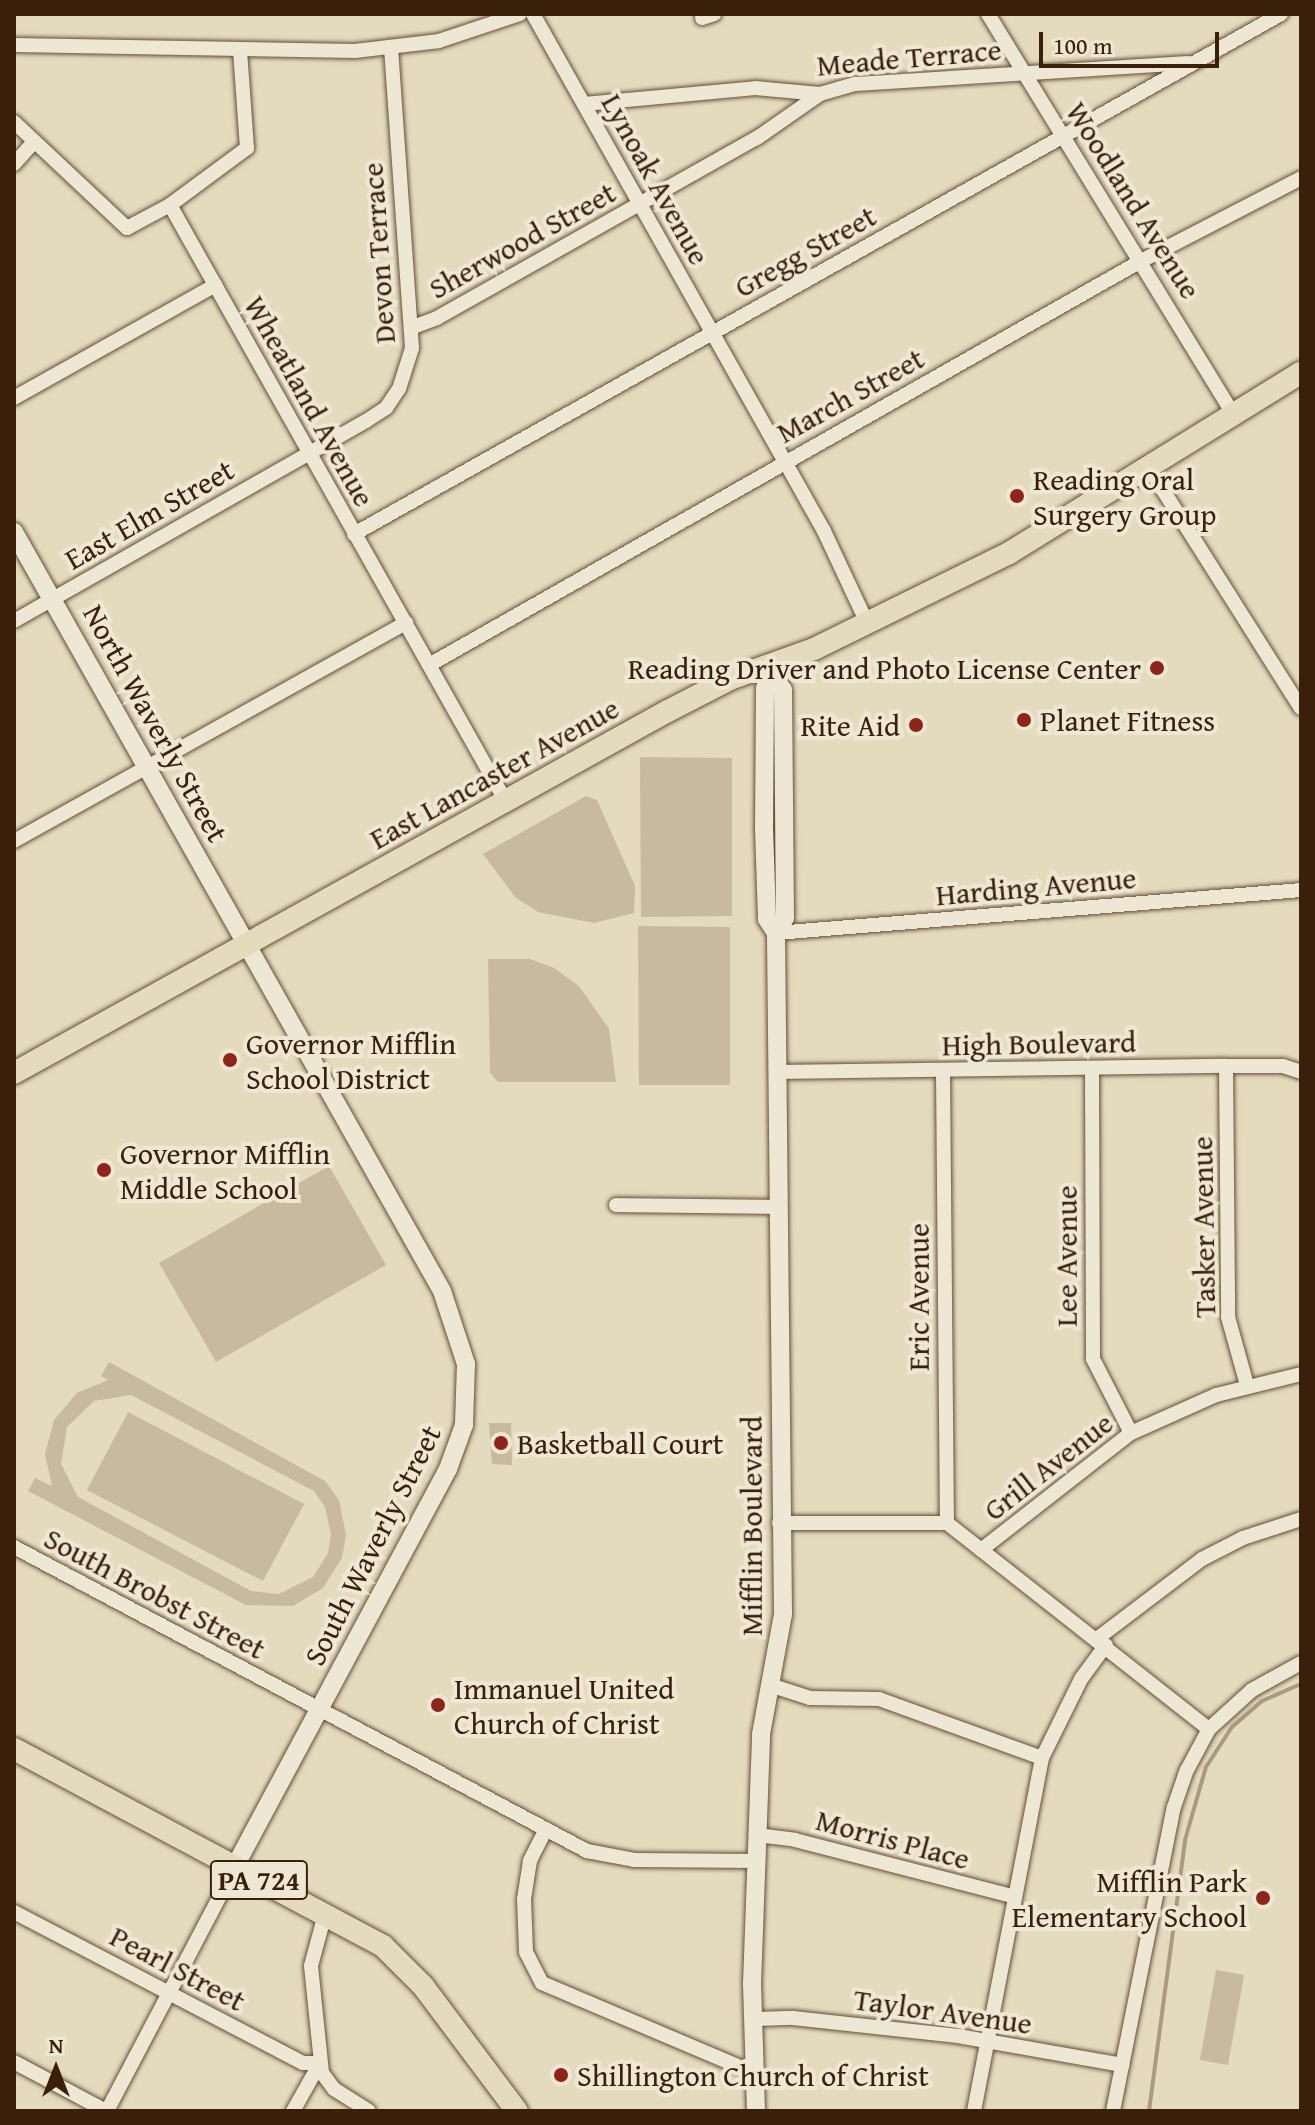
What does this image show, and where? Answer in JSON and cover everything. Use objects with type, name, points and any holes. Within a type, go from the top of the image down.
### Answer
[{"type":"main road","name":"East Lancaster Avenue","points":[[14,1073],[717,685],[775,670],[1009,553],[1301,373]]},
{"type":"main road","name":"PA 724","points":[[14,1749],[325,1914],[403,1962],[517,2111]]},
{"type":"street","points":[[14,45],[240,50],[391,48],[472,33],[520,14]]},
{"type":"street","name":"Lynoak Avenue","points":[[533,14],[786,461],[867,623]]},
{"type":"street","name":"Woodland Avenue","points":[[988,14],[1234,415]]},
{"type":"street","name":"Gregg Street","points":[[354,534],[1281,14]]},
{"type":"street","name":"Devon Terrace","points":[[309,453],[386,408],[408,370],[411,328],[391,48]]},
{"type":"street","points":[[14,122],[127,228],[170,205],[247,148],[240,50]]},
{"type":"street","name":"Meade Terrace","points":[[584,104],[755,88],[820,94],[856,84],[1193,63]]},
{"type":"street","name":"Sherwood Street","points":[[411,328],[757,138],[820,94]]},
{"type":"street","points":[[14,164],[34,142]]},
{"type":"street","name":"March Street","points":[[429,665],[1141,261],[1301,178]]},
{"type":"street","name":"Wheatland Avenue","points":[[170,205],[505,800]]},
{"type":"street","points":[[14,398],[215,285]]},
{"type":"street","name":"East Elm Street","points":[[14,621],[309,453]]},
{"type":"street","points":[[1149,468],[1301,708]]},
{"type":"street","name":"North Waverly Street","points":[[14,532],[248,943]]},
{"type":"street","points":[[14,841],[406,623]]},
{"type":"street","name":"Mifflin Boulevard","points":[[756,2111],[757,2019],[752,1984],[761,1734],[783,1614],[779,1523],[776,933],[785,918],[783,690],[775,670]]},
{"type":"street","name":"Harding Avenue","points":[[776,933],[1301,890]]},
{"type":"street","name":"South Waverly Street","points":[[235,1867],[454,1455],[466,1407],[466,1364],[442,1291],[248,943]]},
{"type":"street","name":"High Boulevard","points":[[777,1072],[1226,1066],[1283,1066],[1301,1072]]},
{"type":"street","name":"Tasker Avenue","points":[[1226,1066],[1228,1317],[1247,1385]]},
{"type":"street","name":"Lee Avenue","points":[[1092,1069],[1093,1359],[1131,1433]]},
{"type":"street","name":"Eric Avenue","points":[[943,1071],[947,1523]]},
{"type":"street","points":[[616,1205],[778,1207]]},
{"type":"street","name":"Grill Avenue","points":[[779,1523],[947,1523],[981,1550],[1131,1433],[1247,1385],[1301,1374]]},
{"type":"street","points":[[974,2111],[1042,1758],[1081,1679],[1102,1641],[1202,1559],[1243,1538],[1301,1519]]},
{"type":"street","name":"South Brobst Street","points":[[14,1547],[587,1851],[616,1858],[757,1861]]},
{"type":"street","points":[[981,1550],[1102,1641],[1209,1729]]},
{"type":"street","points":[[1113,2111],[1174,1807],[1209,1729],[1259,1685],[1301,1663]]},
{"type":"street","points":[[770,1685],[810,1698],[879,1699],[1042,1758]]},
{"type":"street","points":[[546,1829],[530,1861],[524,1899],[526,1952],[542,1983],[756,2074]]},
{"type":"street","name":"Morris Place","points":[[757,1835],[795,1840],[1015,1897]]},
{"type":"street","points":[[14,2062],[107,2111],[235,1867]]},
{"type":"street","name":"Pearl Street","points":[[14,1912],[303,2063],[320,2063]]},
{"type":"street","points":[[325,1914],[311,1966],[320,2063],[327,2083],[369,2111]]},
{"type":"street","name":"Taylor Avenue","points":[[757,2019],[793,2018],[987,2041],[1122,2065]]},
{"type":"street","points":[[293,2111],[320,2063]]},
{"type":"shaded area","points":[[640,757],[732,758],[732,916],[641,917]]},
{"type":"shaded area","points":[[586,796],[597,800],[635,886],[634,913],[594,923],[538,912],[515,897],[483,854]]},
{"type":"shaded area","points":[[638,926],[730,927],[730,1085],[639,1085]]},
{"type":"shaded area","points":[[488,959],[530,959],[554,968],[579,986],[609,1029],[616,1082],[498,1082],[490,1073]]},
{"type":"shaded area","points":[[329,1166],[386,1265],[216,1362],[159,1263]]},
{"type":"shaded area","points":[[109,1362],[325,1481],[339,1500],[346,1535],[342,1558],[323,1588],[293,1606],[246,1605],[28,1491],[35,1478],[52,1486],[45,1454],[54,1420],[77,1393],[108,1380],[101,1376]],"holes":[[[131,1395],[314,1491],[325,1507],[331,1534],[328,1553],[313,1577],[279,1594],[251,1591],[78,1497],[61,1464],[67,1427],[94,1401]]]},
{"type":"shaded area","points":[[128,1412],[304,1504],[263,1581],[87,1490]]},
{"type":"shaded area","name":"Basketball Court","points":[[489,1423],[511,1423],[512,1465],[492,1464]]},
{"type":"shaded area","points":[[1216,1970],[1244,1975],[1228,2065],[1200,2060]]},
{"type":"waterway","points":[[1149,2111],[1185,1840],[1206,1767],[1232,1727],[1262,1701],[1301,1684]]},
{"type":"place","name":"Reading Oral Surgery Group","points":[[1017,496]]},
{"type":"place","name":"Reading Driver and Photo License Center","points":[[1157,668]]},
{"type":"place","name":"Planet Fitness","points":[[1024,720]]},
{"type":"place","name":"Rite Aid","points":[[916,725]]},
{"type":"place","name":"Governor Mifflin School District","points":[[230,1060]]},
{"type":"place","name":"Governor Mifflin Middle School","points":[[104,1170]]},
{"type":"place","name":"Basketball Court","points":[[501,1443]]},
{"type":"place","name":"Immanuel United Church of Christ","points":[[438,1705]]},
{"type":"place","name":"Mifflin Park Elementary School","points":[[1263,1898]]},
{"type":"place","name":"Shillington Church of Christ","points":[[561,2075]]}]
